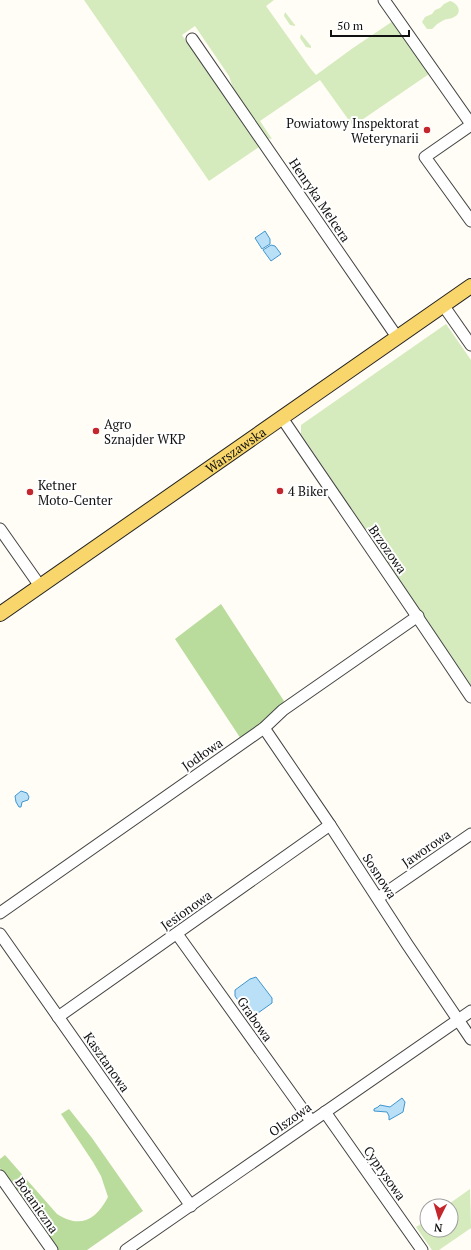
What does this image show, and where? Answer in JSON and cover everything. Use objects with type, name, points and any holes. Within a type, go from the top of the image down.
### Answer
[{"type":"main road","name":"Warszawska","points":[[0,614],[471,286]]},
{"type":"street","points":[[384,0],[471,125],[426,157],[471,221]]},
{"type":"street","name":"Henryka Melcera","points":[[192,38],[397,337]]},
{"type":"street","points":[[443,305],[471,345]]},
{"type":"street","name":"Brzozowa","points":[[282,418],[380,564],[418,616],[471,697]]},
{"type":"street","points":[[0,529],[40,586]]},
{"type":"street","name":"Jodłowa","points":[[0,913],[264,728],[283,710],[418,616]]},
{"type":"street","name":"Sosnowa","points":[[264,728],[471,1039]]},
{"type":"street","name":"Jesionowa","points":[[58,1017],[178,934],[330,825]]},
{"type":"street","name":"Jaworowa","points":[[378,898],[471,834]]},
{"type":"street","name":"Kasztanowa","points":[[0,934],[191,1206]]},
{"type":"street","name":"Grabowa","points":[[178,934],[311,1121]]},
{"type":"street","name":"Olszowa","points":[[126,1250],[471,1011]]},
{"type":"street","name":"Cyprysowa","points":[[325,1112],[422,1250]]},
{"type":"street","name":"Botaniczna","points":[[0,1176],[52,1250]]},
{"type":"green space","points":[[84,0],[274,0],[266,6],[316,75],[393,21],[429,74],[353,126],[320,80],[260,121],[272,139],[266,138],[234,91],[229,76],[195,26],[182,35],[259,147],[209,181]]},
{"type":"green space","points":[[450,1],[453,2],[458,8],[459,11],[457,15],[442,21],[432,29],[427,29],[422,22],[425,17],[432,14],[435,10]]},
{"type":"green space","points":[[285,12],[295,26],[290,25],[284,16]]},
{"type":"green space","points":[[301,34],[311,48],[306,47],[300,38]]},
{"type":"green space","points":[[446,324],[471,360],[471,685],[301,434],[301,425]]},
{"type":"green space","points":[[221,604],[284,701],[278,712],[241,739],[175,639]]},
{"type":"green space","points":[[69,1109],[92,1138],[143,1211],[87,1250],[56,1250],[0,1168],[0,1159],[5,1155],[57,1214],[65,1219],[80,1221],[87,1220],[93,1216],[108,1197],[101,1176],[61,1114]]},
{"type":"green space","points":[[470,1189],[471,1228],[459,1236],[459,1198],[457,1198]]},
{"type":"green space","points":[[424,1238],[456,1238],[439,1250],[432,1250]]},
{"type":"water","points":[[265,231],[270,239],[270,244],[262,249],[255,238]]},
{"type":"water","points":[[271,245],[275,246],[281,254],[271,261],[263,250]]},
{"type":"water","points":[[21,791],[27,793],[29,797],[28,800],[22,802],[21,807],[19,807],[15,796]]},
{"type":"water","points":[[256,977],[272,998],[272,1003],[251,1017],[235,996],[235,990],[250,979]]},
{"type":"water","points":[[402,1098],[405,1102],[403,1112],[389,1120],[387,1112],[374,1111],[374,1109],[380,1105],[390,1107]]},
{"type":"place","name":"Powiatowy Inspektorat Weterynarii","points":[[427,130]]},
{"type":"place","name":"Agro Sznajder WKP","points":[[96,431]]},
{"type":"place","name":"4 Biker","points":[[280,491]]},
{"type":"place","name":"Ketner Moto-Center","points":[[30,492]]}]
